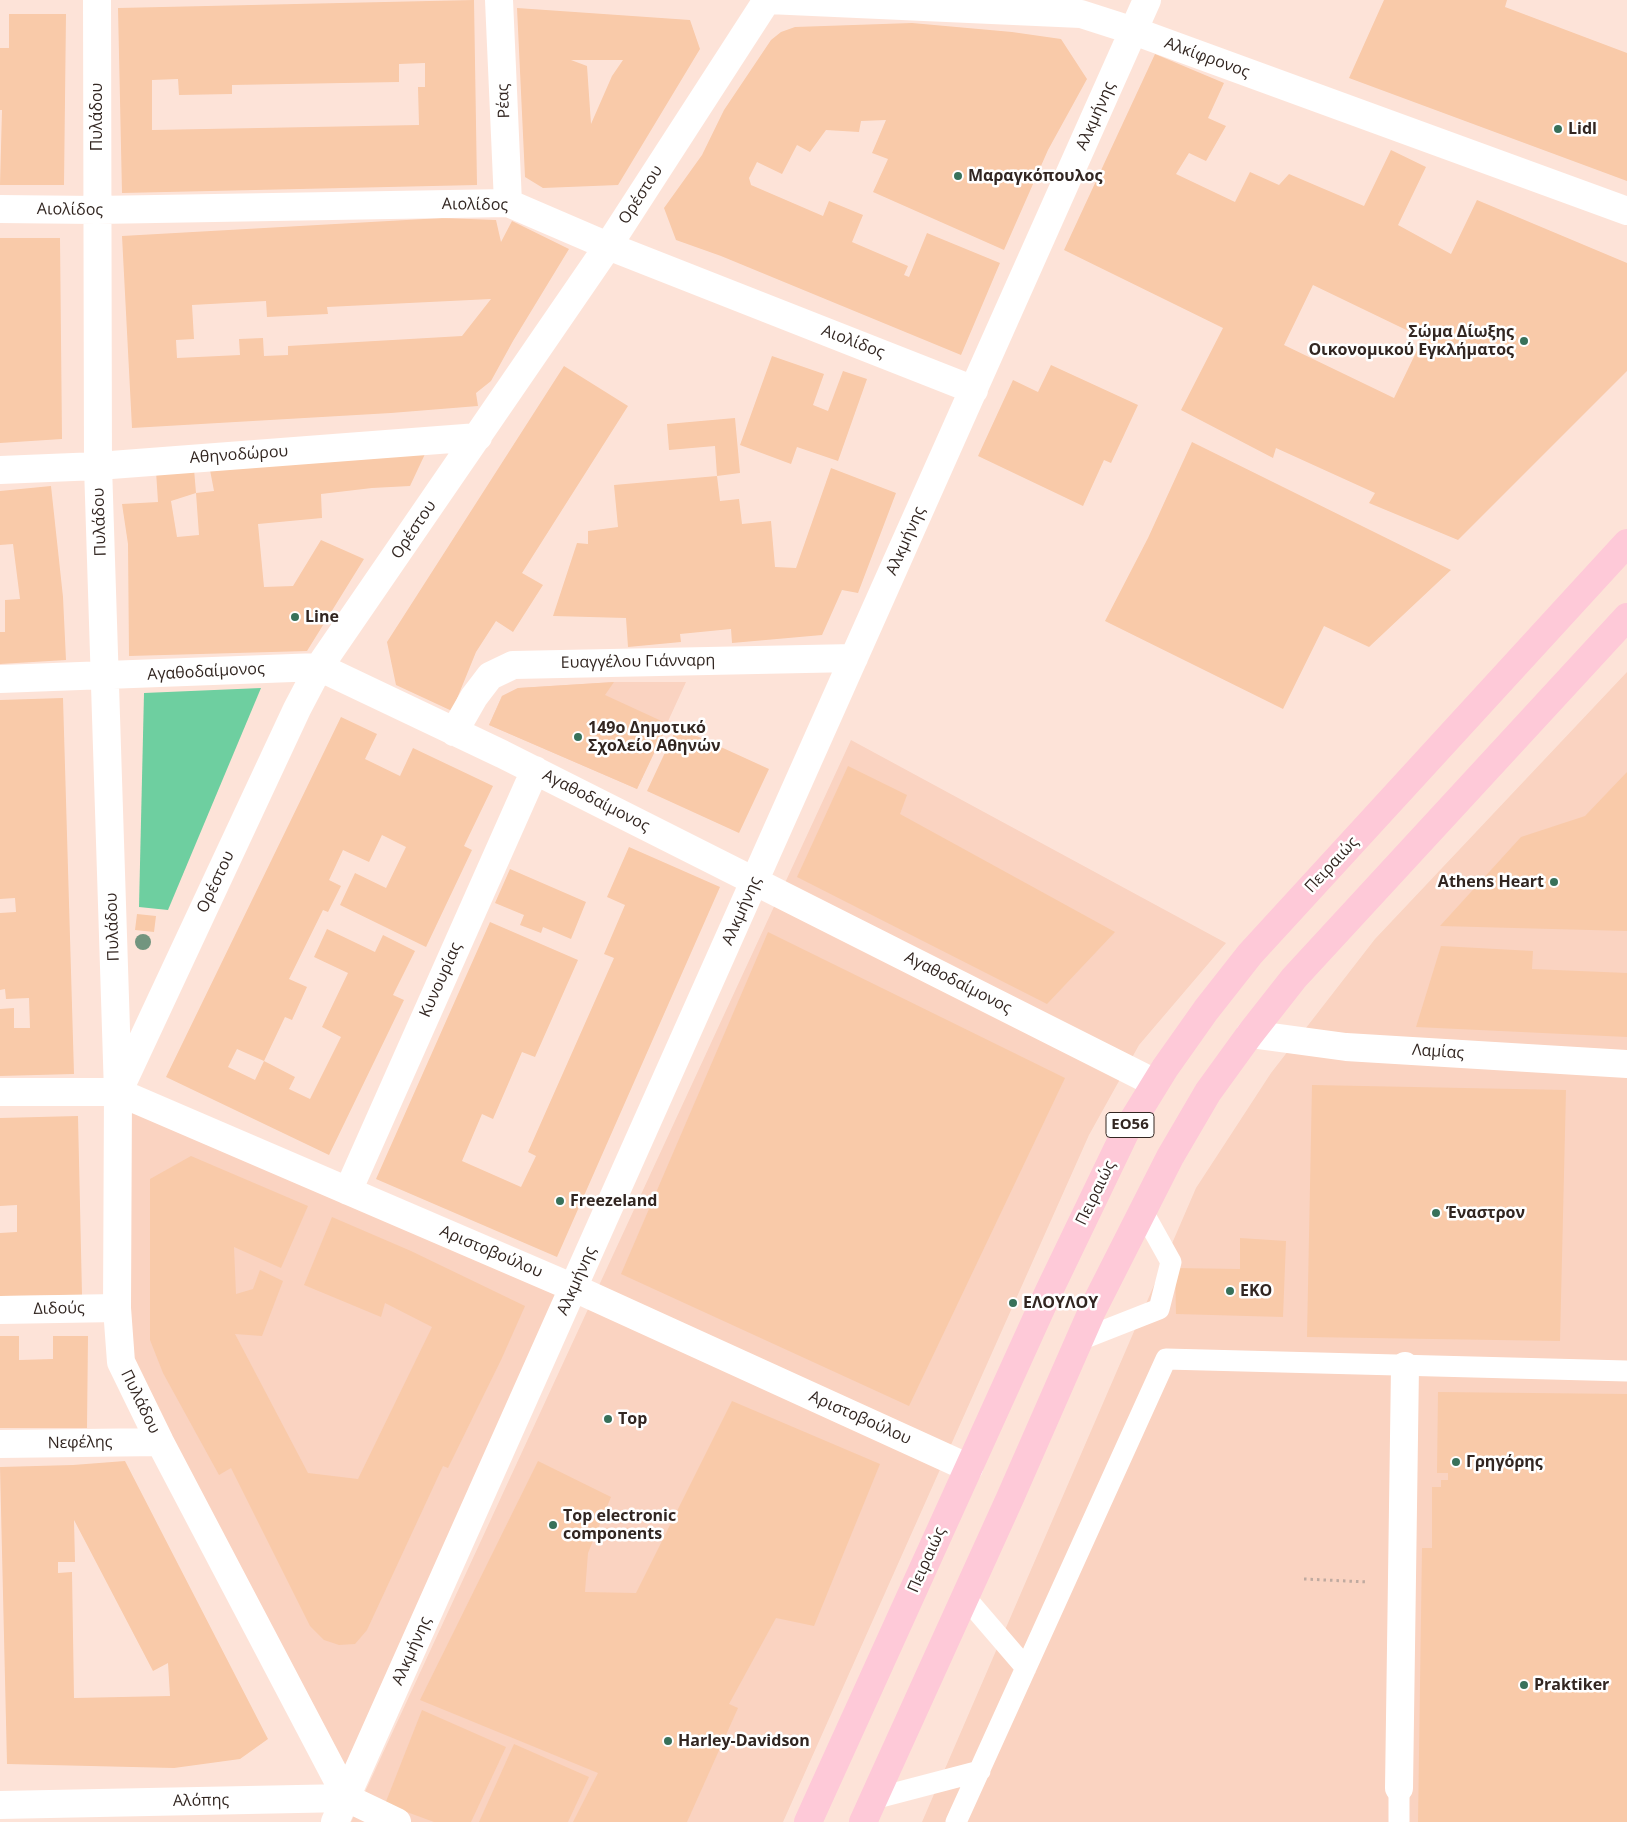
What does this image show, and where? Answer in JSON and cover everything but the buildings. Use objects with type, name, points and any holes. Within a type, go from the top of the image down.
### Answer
[{"type":"main road","name":"Πειραιώς","points":[[808,1822],[1089,1208],[1125,1133],[1155,1083],[1206,1010],[1250,954],[1627,543]]},
{"type":"main road","name":"ΕΟ56","points":[[868,1810],[1080,1340],[1142,1210],[1203,1100],[1250,1034],[1294,978],[1627,617]]},
{"type":"street","name":"Πυλάδου","points":[[97,0],[98,466],[118,1092],[117,1308],[121,1362],[341,1810]]},
{"type":"street","name":"Ρέας","points":[[500,0],[508,203]]},
{"type":"street","name":"Αλκίφρονος","points":[[768,0],[1081,14],[1134,30],[1627,211]]},
{"type":"street","name":"Ορέστου","points":[[118,1092],[297,709],[319,667],[608,246],[768,0]]},
{"type":"street","name":"Αλκμήνης","points":[[341,1810],[1147,0]]},
{"type":"street","name":"Αιολίδος","points":[[0,208],[98,210],[508,203],[608,246],[974,390]]},
{"type":"street","name":"Αθηνοδώρου","points":[[0,470],[98,466],[478,437]]},
{"type":"street","name":"Ευαγγέλου Γιάνναρη","points":[[454,732],[474,697],[490,676],[513,665],[854,658]]},
{"type":"street","name":"Αγαθοδαίμονος","points":[[0,679],[104,677],[319,667],[535,770],[1155,1083]]},
{"type":"street","name":"Κυνουρίας","points":[[348,1191],[535,770]]},
{"type":"street","name":"Λαμίας","points":[[1250,1034],[1346,1047],[1627,1064]]},
{"type":"street","name":"Αριστοβούλου","points":[[0,1092],[118,1092],[574,1288],[969,1468]]},
{"type":"street","name":"Διδούς","points":[[0,1310],[117,1308]]},
{"type":"street","points":[[1399,1788],[1405,1366]]},
{"type":"street","name":"Νεφέλης","points":[[0,1444],[160,1442]]},
{"type":"street","name":"Αλόπης","points":[[0,1805],[341,1810],[397,1822]]},
{"type":"lane","points":[[1080,1340],[1159,1309],[1171,1262],[1142,1210]]},
{"type":"lane","points":[[956,1822],[1166,1359],[1627,1371]]},
{"type":"lane","points":[[965,1597],[1026,1668]]},
{"type":"lane","points":[[868,1810],[980,1770]]},
{"type":"lane","points":[[1399,1788],[1399,1822]]},
{"type":"path","points":[[1304,1579],[1402,1583]]},
{"type":"shaded area","points":[[1627,672],[1627,1822],[922,1822],[1196,1188],[1271,1073],[1375,939]]},
{"type":"shaded area","points":[[614,682],[686,682],[637,789],[489,725],[502,696],[518,688]]},
{"type":"shaded area","points":[[851,740],[1226,943],[1139,1045],[1089,1135],[783,1822],[351,1822]]},
{"type":"shaded area","points":[[118,1092],[574,1288],[347,1798],[121,1362]]},
{"type":"green space","points":[[261,688],[168,910],[139,907],[144,693]]},
{"type":"place","name":"Lidl","points":[[1558,129]]},
{"type":"place","name":"Μαραγκόπουλος","points":[[958,176]]},
{"type":"place","name":"Σώμα Δίωξης Οικονομικού Εγκλήματος","points":[[1524,341]]},
{"type":"place","name":"Line","points":[[295,617]]},
{"type":"place","name":"149ο Δημοτικό Σχολείο Αθηνών","points":[[578,737]]},
{"type":"place","name":"Athens Heart","points":[[1554,882]]},
{"type":"place","name":"Freezeland","points":[[560,1201]]},
{"type":"place","name":"Έναστρον","points":[[1436,1213]]},
{"type":"place","name":"EKO","points":[[1230,1291]]},
{"type":"place","name":"ΕΛΟΥΛΟΥ","points":[[1013,1303]]},
{"type":"place","name":"Top","points":[[608,1419]]},
{"type":"place","name":"Γρηγόρης","points":[[1456,1462]]},
{"type":"place","name":"Top electronic components","points":[[553,1525]]},
{"type":"place","name":"Praktiker","points":[[1524,1685]]},
{"type":"place","name":"Harley-Davidson","points":[[668,1741]]}]
